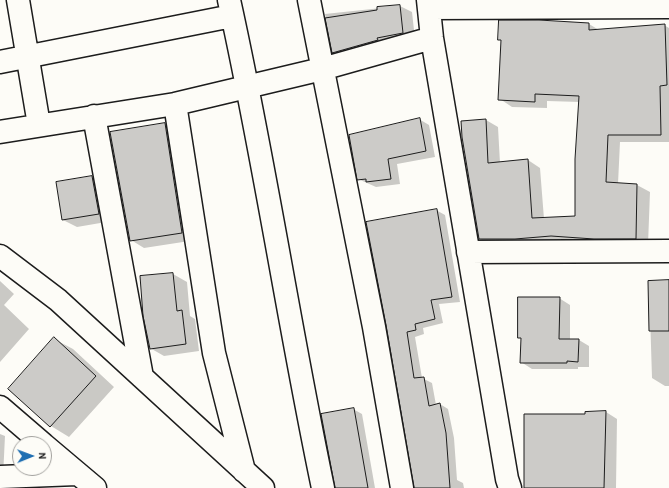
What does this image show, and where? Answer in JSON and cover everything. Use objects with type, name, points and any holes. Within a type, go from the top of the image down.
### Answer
[{"type":"street","points":[[18,0],[29,56],[39,125]]},
{"type":"street","points":[[309,0],[374,327],[402,488]]},
{"type":"street","points":[[510,488],[507,479],[432,38],[429,4],[669,7]]},
{"type":"street","points":[[0,62],[230,8],[264,174],[304,399],[323,488]]},
{"type":"street","points":[[0,132],[175,104],[322,69],[432,38]]},
{"type":"street","points":[[175,104],[214,353],[244,471]]},
{"type":"street","points":[[94,116],[142,377]]},
{"type":"street","points":[[468,252],[669,251]]},
{"type":"street","points":[[0,256],[58,300],[263,488]]},
{"type":"street","points":[[0,407],[33,436]]},
{"type":"street","points":[[52,453],[95,488]]},
{"type":"street","points":[[0,477],[77,474]]},
{"type":"building","points":[[400,5],[403,33],[377,38],[378,40],[332,53],[325,18],[377,10],[377,7]]},
{"type":"building","points":[[499,20],[539,20],[589,23],[589,30],[665,24],[667,85],[660,86],[661,135],[608,135],[606,182],[637,184],[636,239],[594,239],[551,236],[515,239],[479,239],[462,137],[461,121],[486,119],[488,163],[528,159],[532,218],[575,216],[575,159],[579,96],[535,94],[535,102],[498,100],[501,40],[498,40]]},
{"type":"building","points":[[420,118],[426,151],[388,159],[391,179],[366,182],[366,179],[357,180],[349,135]]},
{"type":"building","points":[[165,123],[182,233],[130,241],[110,132]]},
{"type":"building","points":[[92,176],[99,214],[62,220],[56,182]]},
{"type":"building","points":[[437,209],[452,297],[431,300],[435,319],[415,324],[416,330],[407,332],[414,378],[424,377],[429,406],[440,403],[446,433],[450,488],[414,488],[386,325],[366,222]]},
{"type":"building","points":[[173,273],[177,311],[182,310],[186,344],[150,349],[143,316],[140,276]]},
{"type":"building","points":[[669,280],[669,331],[649,331],[648,281]]},
{"type":"building","points":[[518,297],[560,297],[559,339],[579,339],[578,362],[520,363],[521,338],[518,338]]},
{"type":"building","points":[[54,337],[96,376],[50,427],[8,389]]},
{"type":"building","points":[[354,408],[368,488],[335,488],[321,414]]},
{"type":"building","points":[[606,411],[604,488],[524,488],[524,414],[585,414],[585,412]]}]
